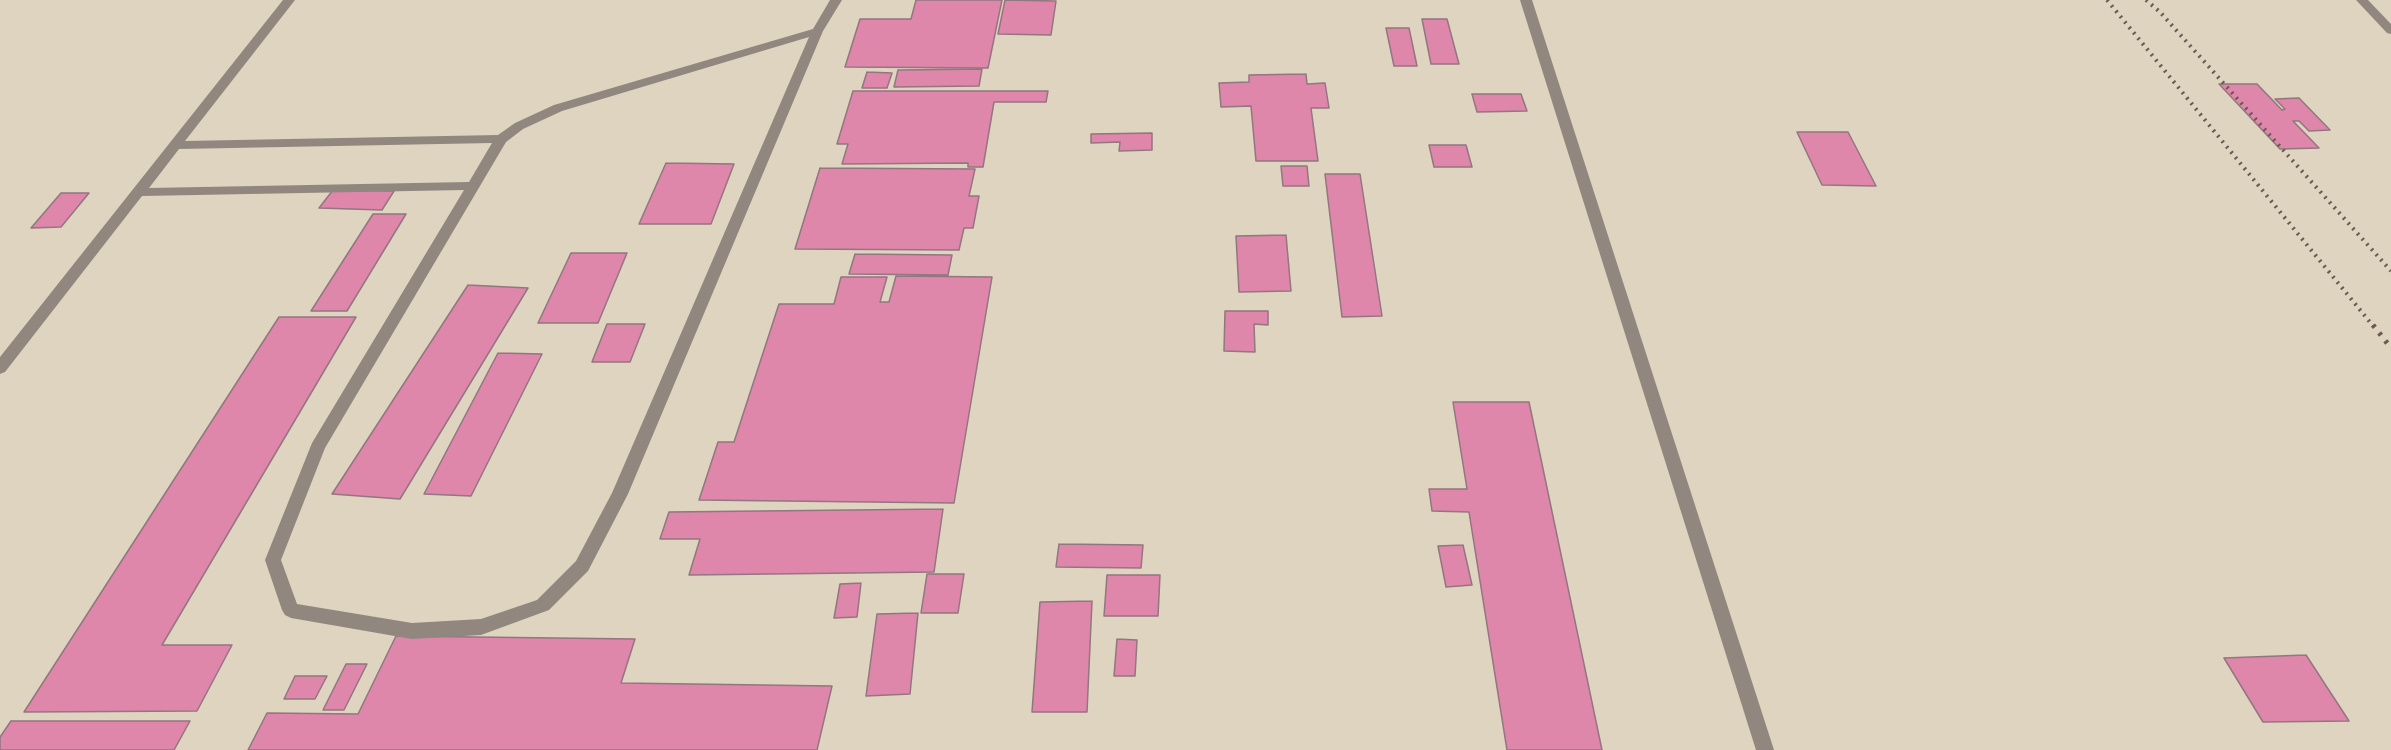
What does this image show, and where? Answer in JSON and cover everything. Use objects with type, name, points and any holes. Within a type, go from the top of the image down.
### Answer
[{"type":"street","points":[[0,368],[289,0]]},
{"type":"street","points":[[817,31],[558,108],[519,126],[501,139],[318,447],[273,560],[291,610],[412,631],[481,627],[543,605],[582,566],[620,494],[817,31],[836,0]]},
{"type":"street","points":[[1526,0],[1765,750]]},
{"type":"street","points":[[2362,0],[2391,31]]},
{"type":"street","points":[[177,145],[501,139]]},
{"type":"street","points":[[138,192],[475,186]]},
{"type":"shaded area","points":[[0,0],[2391,0],[2391,750],[0,750]]},
{"type":"building","points":[[916,0],[1002,0],[988,68],[845,67],[860,19],[911,19]]},
{"type":"building","points":[[1005,0],[1056,1],[1051,35],[998,34]]},
{"type":"building","points":[[1422,19],[1447,19],[1459,64],[1431,64]]},
{"type":"building","points":[[1386,28],[1409,28],[1417,66],[1394,66]]},
{"type":"building","points":[[982,69],[979,86],[894,87],[898,70]]},
{"type":"building","points":[[867,72],[892,73],[887,88],[862,88]]},
{"type":"building","points":[[1306,74],[1307,84],[1325,83],[1329,108],[1311,108],[1318,161],[1256,161],[1251,106],[1221,107],[1219,83],[1249,82],[1249,75]]},
{"type":"building","points":[[2219,84],[2257,84],[2282,110],[2285,109],[2275,99],[2299,98],[2330,130],[2309,131],[2299,121],[2293,121],[2319,148],[2280,149]]},
{"type":"building","points":[[853,91],[1048,91],[1046,102],[994,102],[983,167],[968,167],[968,163],[842,164],[848,144],[837,144]]},
{"type":"building","points":[[1472,94],[1521,94],[1527,111],[1477,112]]},
{"type":"building","points":[[1797,132],[1848,132],[1876,186],[1822,185]]},
{"type":"building","points":[[1152,133],[1152,150],[1119,151],[1120,142],[1091,143],[1091,134]]},
{"type":"building","points":[[1429,145],[1466,145],[1472,167],[1434,167]]},
{"type":"building","points":[[666,163],[734,164],[711,224],[639,224]]},
{"type":"building","points":[[1281,166],[1307,166],[1309,186],[1283,186]]},
{"type":"building","points":[[820,168],[975,169],[969,196],[979,196],[973,228],[964,228],[959,250],[795,249]]},
{"type":"building","points":[[1325,174],[1360,174],[1382,316],[1342,317]]},
{"type":"building","points":[[333,190],[394,191],[382,210],[319,208]]},
{"type":"building","points":[[61,193],[89,193],[61,227],[31,228]]},
{"type":"building","points":[[373,214],[406,214],[347,311],[311,311]]},
{"type":"building","points":[[1286,235],[1291,291],[1239,292],[1236,236]]},
{"type":"building","points":[[571,253],[627,253],[598,323],[538,323]]},
{"type":"building","points":[[855,254],[952,255],[948,275],[849,274]]},
{"type":"building","points":[[896,276],[992,277],[954,503],[699,500],[718,442],[734,442],[779,304],[834,304],[841,277],[887,277],[880,302],[889,302]]},
{"type":"building","points":[[468,285],[528,288],[400,499],[332,494]]},
{"type":"building","points":[[1225,311],[1268,311],[1268,325],[1254,324],[1255,352],[1224,351]]},
{"type":"building","points":[[279,317],[356,317],[162,645],[232,645],[197,711],[24,712]]},
{"type":"building","points":[[607,324],[645,324],[630,362],[592,362]]},
{"type":"building","points":[[498,353],[542,354],[471,496],[424,494]]},
{"type":"building","points":[[1453,402],[1529,402],[1602,750],[1507,750],[1469,512],[1432,511],[1429,489],[1467,489]]},
{"type":"building","points":[[943,509],[934,572],[689,575],[700,539],[660,539],[669,512]]},
{"type":"building","points":[[1059,544],[1143,545],[1141,568],[1056,567]]},
{"type":"building","points":[[1463,545],[1472,585],[1446,587],[1438,546]]},
{"type":"building","points":[[927,574],[964,574],[958,613],[921,613]]},
{"type":"building","points":[[1107,575],[1160,575],[1158,616],[1104,616]]},
{"type":"building","points":[[861,583],[857,617],[834,618],[840,584]]},
{"type":"building","points":[[1092,601],[1087,712],[1032,712],[1040,602]]},
{"type":"building","points":[[918,613],[910,694],[866,696],[877,614]]},
{"type":"building","points":[[396,636],[635,639],[621,683],[832,686],[817,750],[248,750],[267,713],[358,714]]},
{"type":"building","points":[[1117,639],[1137,640],[1135,676],[1114,676]]},
{"type":"building","points":[[2306,655],[2349,721],[2263,722],[2224,658]]},
{"type":"building","points":[[346,664],[367,664],[344,710],[323,710]]},
{"type":"building","points":[[295,676],[327,676],[315,699],[284,699]]},
{"type":"building","points":[[11,721],[190,721],[174,750],[0,750],[0,737]]},
{"type":"railway","points":[[2107,0],[2374,327]]},
{"type":"railway","points":[[2146,0],[2160,12],[2391,271]]},
{"type":"railway","points":[[2373,325],[2391,348]]}]
